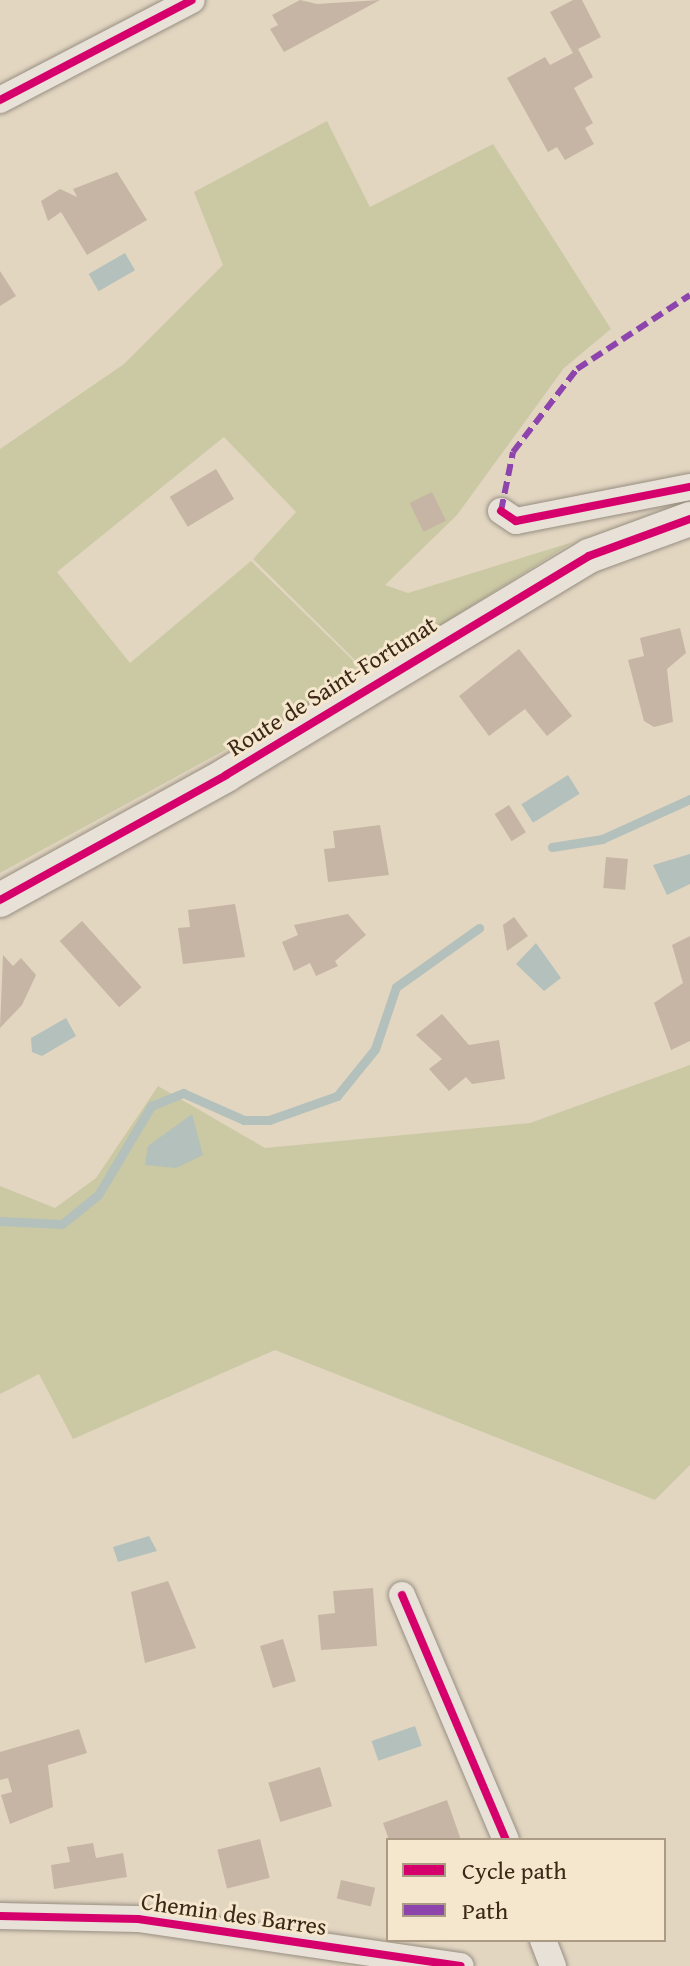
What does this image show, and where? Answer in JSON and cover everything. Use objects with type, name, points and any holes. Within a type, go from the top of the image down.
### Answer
[{"type":"street","points":[[0,100],[147,9],[192,0]]},
{"type":"street","points":[[501,511],[516,521],[690,487]]},
{"type":"street","name":"Route de Saint-Fortunat","points":[[0,900],[226,775],[589,556],[690,519]]},
{"type":"street","points":[[402,1595],[505,1838]]},
{"type":"street","name":"Chemin des Barres","points":[[0,1916],[138,1919],[461,1966]]},
{"type":"street","points":[[544,1942],[553,1966]]},
{"type":"shaded area","points":[[327,121],[370,207],[493,144],[611,329],[564,368],[457,515],[385,585],[408,593],[573,542],[367,672],[253,559],[296,512],[224,437],[57,572],[130,663],[251,561],[366,673],[0,873],[0,449],[124,364],[223,265],[194,192]]},
{"type":"shaded area","points":[[125,253],[135,270],[99,291],[89,274]]},
{"type":"shaded area","points":[[568,775],[580,794],[533,823],[521,804]]},
{"type":"shaded area","points":[[690,854],[690,884],[667,895],[653,865]]},
{"type":"shaded area","points":[[536,943],[561,978],[544,991],[516,964]]},
{"type":"shaded area","points":[[66,1018],[76,1036],[42,1056],[32,1052],[31,1038]]},
{"type":"shaded area","points":[[690,1065],[690,1465],[655,1500],[275,1350],[73,1439],[39,1374],[0,1394],[0,1186],[55,1208],[96,1178],[158,1086],[265,1148],[530,1123]]},
{"type":"shaded area","points":[[192,1114],[203,1155],[176,1168],[145,1165],[148,1146]]},
{"type":"shaded area","points":[[149,1536],[157,1551],[118,1562],[113,1547]]},
{"type":"shaded area","points":[[415,1726],[422,1746],[378,1761],[372,1741]]},
{"type":"building","points":[[300,0],[317,4],[380,0],[284,52],[270,29],[278,25],[272,15]]},
{"type":"building","points":[[573,0],[582,0],[601,37],[578,49],[593,77],[574,88],[593,123],[585,128],[594,144],[565,160],[557,147],[548,152],[507,78],[545,57],[550,65],[573,53],[550,12]]},
{"type":"building","points":[[117,172],[147,220],[87,255],[61,212],[48,221],[41,201],[60,189],[77,197],[73,189]]},
{"type":"building","points":[[0,271],[16,296],[0,306]]},
{"type":"building","points":[[216,469],[234,499],[188,527],[170,497]]},
{"type":"building","points":[[432,492],[446,521],[424,532],[410,503]]},
{"type":"building","points":[[680,628],[686,653],[667,669],[673,722],[654,727],[644,721],[628,660],[644,656],[640,638]]},
{"type":"building","points":[[519,649],[572,716],[547,736],[525,709],[489,736],[459,696]]},
{"type":"building","points":[[509,805],[526,832],[512,841],[495,814]]},
{"type":"building","points":[[380,825],[389,875],[328,882],[324,849],[335,848],[333,831]]},
{"type":"building","points":[[606,857],[628,859],[625,890],[603,888]]},
{"type":"building","points":[[235,904],[245,957],[183,964],[178,928],[190,927],[188,910]]},
{"type":"building","points":[[348,914],[366,935],[335,961],[338,966],[316,976],[310,963],[294,971],[282,942],[298,935],[294,925]]},
{"type":"building","points":[[514,917],[528,936],[507,951],[503,925]]},
{"type":"building","points":[[82,921],[142,987],[119,1007],[60,941]]},
{"type":"building","points":[[690,936],[690,1041],[671,1050],[654,1003],[683,983],[672,945]]},
{"type":"building","points":[[3,955],[13,966],[21,958],[36,975],[22,1005],[0,1028]]},
{"type":"building","points":[[442,1014],[469,1045],[499,1040],[505,1079],[472,1084],[466,1077],[449,1091],[429,1069],[442,1059],[416,1035]]},
{"type":"building","points":[[168,1581],[196,1648],[145,1663],[131,1592]]},
{"type":"building","points":[[373,1588],[377,1646],[321,1650],[318,1615],[335,1613],[333,1591]]},
{"type":"building","points":[[283,1639],[296,1681],[273,1688],[260,1646]]},
{"type":"building","points":[[79,1729],[87,1753],[48,1765],[53,1807],[10,1824],[1,1795],[12,1792],[8,1778],[0,1780],[0,1752]]},
{"type":"building","points":[[320,1767],[332,1806],[280,1822],[268,1783]]},
{"type":"building","points":[[447,1800],[460,1838],[388,1838],[383,1823]]},
{"type":"building","points":[[260,1839],[270,1878],[227,1888],[217,1850]]},
{"type":"building","points":[[93,1843],[96,1858],[123,1853],[127,1877],[54,1889],[51,1865],[70,1862],[67,1847]]},
{"type":"building","points":[[341,1880],[375,1888],[371,1906],[337,1899]]},
{"type":"waterway","points":[[552,847],[602,839],[690,799]]},
{"type":"waterway","points":[[0,1221],[62,1224],[98,1195],[151,1106],[183,1093],[244,1120],[269,1120],[337,1096],[375,1049],[396,987],[479,928]]},
{"type":"marked path","points":[[501,511],[513,452],[577,369],[690,295]]},
{"type":"cycle path","points":[[0,100],[192,0]]},
{"type":"cycle path","points":[[501,511],[516,521],[690,487]]},
{"type":"cycle path","points":[[0,900],[226,775],[589,556],[690,519]]},
{"type":"cycle path","points":[[402,1595],[505,1838]]},
{"type":"cycle path","points":[[0,1916],[138,1919],[461,1966]]}]
